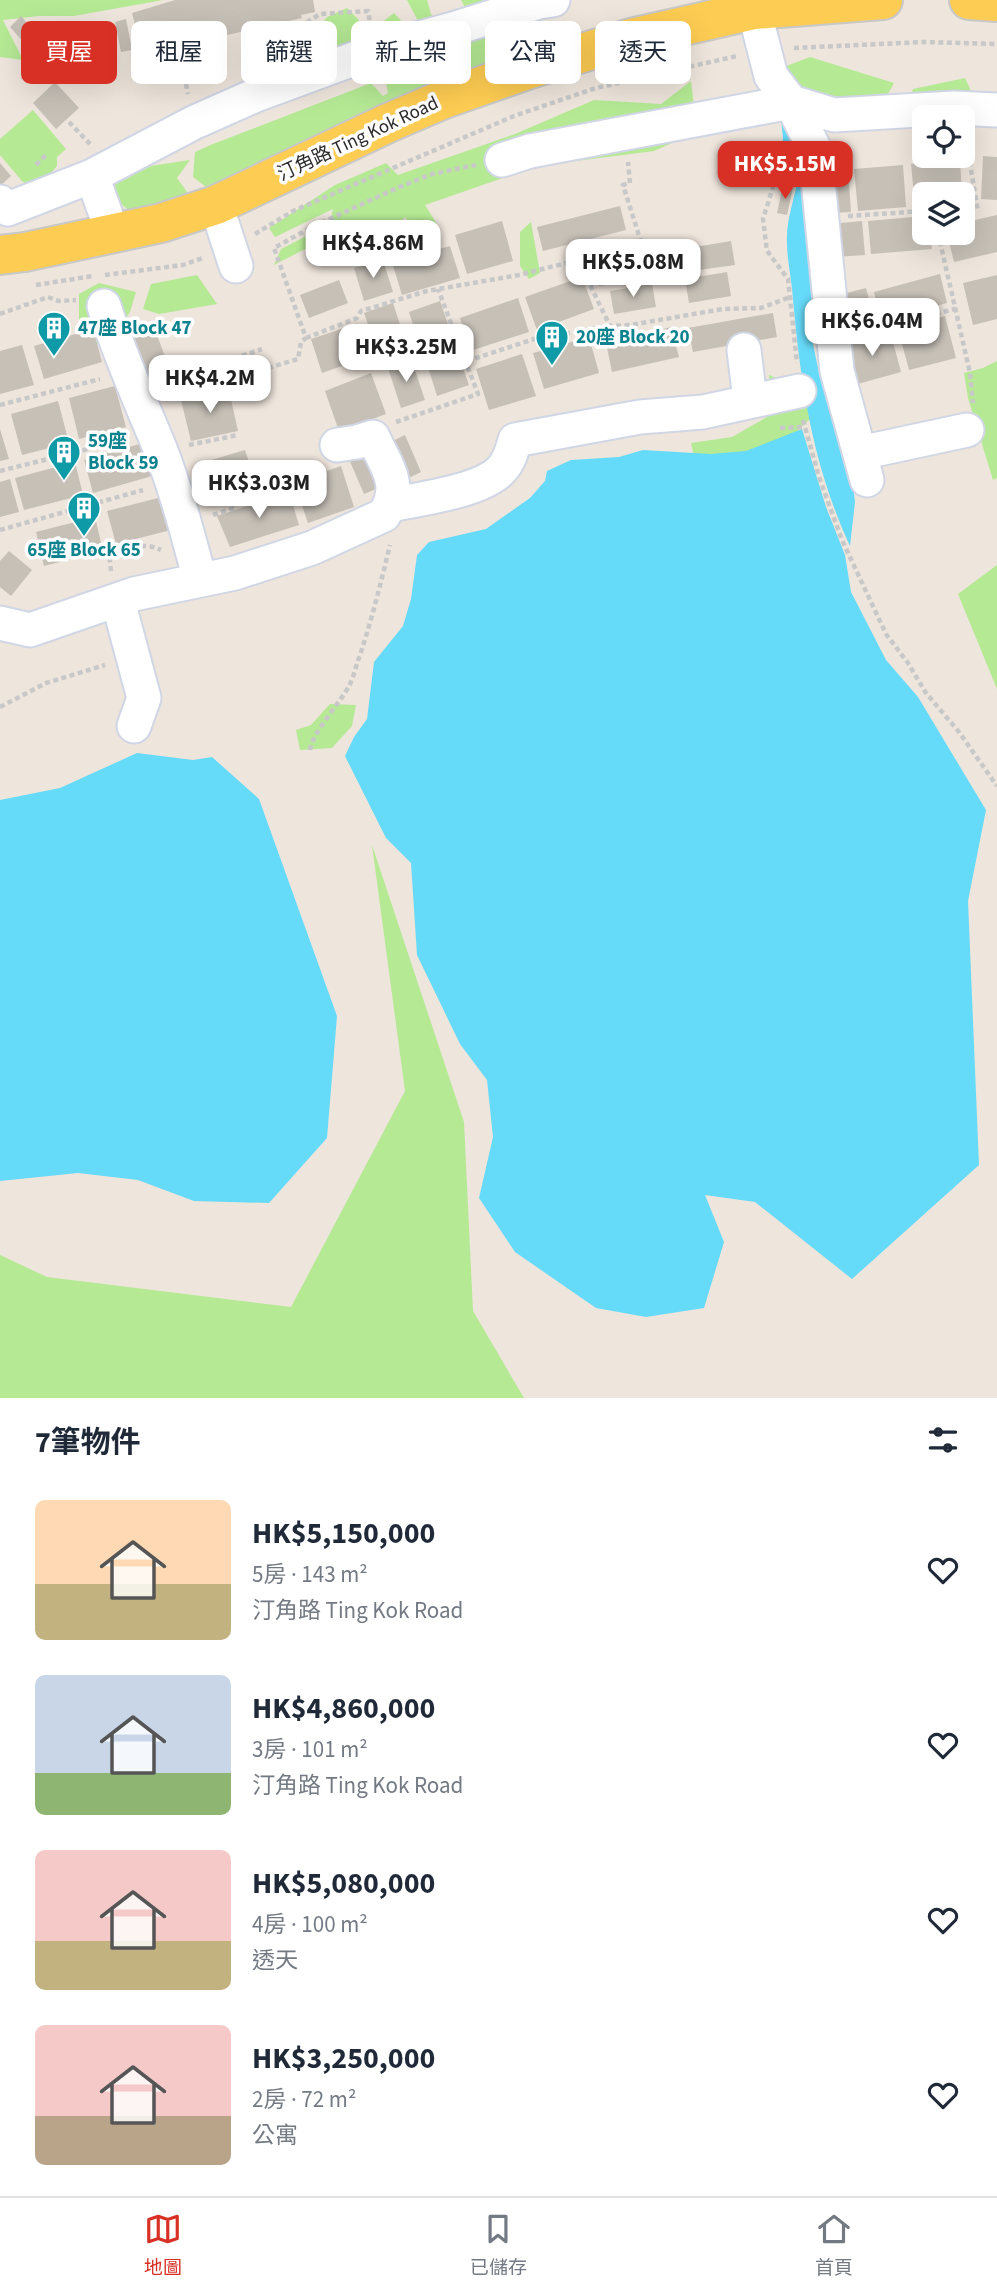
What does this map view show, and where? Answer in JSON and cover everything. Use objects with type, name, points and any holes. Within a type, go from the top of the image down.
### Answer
[{"type":"main road","name":"汀角路 Ting Kok Road","points":[[17,264],[110,234],[161,223],[216,205],[388,122],[444,99],[631,38],[754,10],[883,0]]},
{"type":"main road","points":[[969,0],[997,2]]},
{"type":"street","points":[[17,264],[24,230],[4,206],[92,176],[195,122],[256,95],[386,47],[553,0]]},
{"type":"street","points":[[754,10],[771,76],[784,103],[815,150],[837,370],[863,466],[967,430]]},
{"type":"street","points":[[503,159],[530,151],[784,103],[834,115],[954,108],[997,110]]},
{"type":"street","points":[[92,176],[109,223],[110,234]]},
{"type":"street","points":[[216,205],[233,257]]},
{"type":"street","points":[[104,306],[157,442],[187,528],[200,580]]},
{"type":"street","points":[[744,350],[750,400]]},
{"type":"street","points":[[391,505],[469,488],[500,472],[510,458],[515,440],[640,417],[703,412],[799,391]]},
{"type":"street","points":[[0,623],[30,630],[163,587],[234,573],[312,548],[384,515],[391,505],[395,491],[373,437],[337,445]]},
{"type":"street","points":[[118,601],[144,698],[135,726]]},
{"type":"path","points":[[788,49],[924,42],[997,44]]},
{"type":"path","points":[[17,264],[127,272],[233,257],[293,211],[514,116],[596,88],[745,54]]},
{"type":"path","points":[[784,103],[774,184],[763,219],[767,251],[788,279],[804,427],[819,477],[855,569],[886,634],[926,693],[959,732],[997,786]]},
{"type":"path","points":[[268,368],[298,359],[301,342],[306,338],[356,318],[361,311],[439,289],[519,275],[642,245],[623,186],[629,183],[625,133]]},
{"type":"path","points":[[306,338],[274,248],[310,228],[421,179],[503,159]]},
{"type":"path","points":[[971,168],[978,212]]},
{"type":"path","points":[[822,229],[827,228],[827,218],[912,212]]},
{"type":"path","points":[[941,245],[970,373],[975,425],[967,430]]},
{"type":"path","points":[[578,260],[610,326]]},
{"type":"path","points":[[127,272],[128,280]]},
{"type":"path","points":[[373,437],[370,432],[478,394],[439,289]]},
{"type":"path","points":[[0,314],[48,297],[58,301],[100,299],[104,306]]},
{"type":"path","points":[[467,361],[534,339],[723,309],[761,308],[790,297]]},
{"type":"path","points":[[833,341],[955,309]]},
{"type":"path","points":[[161,397],[184,375],[262,349]]},
{"type":"path","points":[[0,405],[128,371]]},
{"type":"path","points":[[777,428],[804,427]]},
{"type":"path","points":[[0,471],[157,442],[237,435]]},
{"type":"path","points":[[0,530],[171,483]]},
{"type":"path","points":[[310,750],[311,742],[348,687],[369,628],[391,541]]},
{"type":"path","points":[[0,707],[46,682],[133,658]]},
{"type":"green space","points":[[0,0],[163,0],[74,16],[3,20],[21,60],[0,57]]},
{"type":"green space","points":[[407,0],[427,0],[431,14],[437,21],[418,21]]},
{"type":"green space","points":[[461,0],[481,0],[525,21],[485,21],[485,71],[471,78],[471,21],[461,21],[467,11]]},
{"type":"green space","points":[[347,8],[359,20],[351,21],[351,48],[337,52],[337,21],[324,21]]},
{"type":"green space","points":[[394,13],[401,21],[384,21]]},
{"type":"green space","points":[[810,57],[894,83],[873,121],[824,131],[809,114],[784,67]]},
{"type":"green space","points":[[965,78],[987,125],[975,126],[975,105],[912,105],[912,124],[904,120],[913,89]]},
{"type":"green space","points":[[691,81],[697,132],[654,151],[537,166],[425,205],[437,224],[416,231],[405,217],[390,232],[336,233],[274,265],[281,249],[330,224],[333,209],[275,237],[269,228],[335,185],[386,163],[398,175],[515,134],[594,100],[661,104],[687,84],[691,84]]},
{"type":"green space","points":[[368,84],[372,84],[383,96],[388,93],[386,84],[457,84],[215,194],[193,177],[195,152],[213,144]]},
{"type":"green space","points":[[33,110],[66,149],[57,157],[57,166],[35,191],[22,181],[0,155],[0,139]]},
{"type":"green space","points":[[190,160],[177,178],[200,210],[142,220],[109,195],[118,171]]},
{"type":"green space","points":[[531,222],[540,273],[529,279],[520,266],[520,232]]},
{"type":"green space","points":[[197,275],[217,304],[159,314],[143,309],[151,284]]},
{"type":"green space","points":[[99,283],[136,292],[130,312],[104,352],[79,322],[79,294]]},
{"type":"green space","points":[[997,361],[997,478],[993,480],[968,398],[964,373]]},
{"type":"green space","points":[[769,375],[819,395],[815,414],[769,459],[696,465],[691,443],[732,437],[767,417]]},
{"type":"green space","points":[[997,565],[997,689],[958,594]]},
{"type":"green space","points":[[330,704],[356,705],[352,726],[332,748],[300,750],[296,730],[311,725]]},
{"type":"green space","points":[[372,845],[464,1122],[473,1311],[524,1398],[0,1398],[0,1255],[47,1277],[291,1307],[405,1091]]},
{"type":"water","points":[[780,109],[801,133],[817,325],[812,339],[819,373],[852,477],[855,502],[850,546],[837,516],[818,456],[805,395],[787,244],[788,223],[797,183],[785,181],[779,174],[783,138]]},
{"type":"water","points":[[802,429],[826,507],[845,555],[851,592],[886,660],[918,697],[986,810],[968,901],[979,1165],[852,1279],[755,1202],[705,1195],[724,1242],[704,1308],[646,1317],[596,1308],[515,1252],[479,1198],[493,1137],[487,1080],[460,1044],[417,955],[411,863],[386,838],[345,756],[367,719],[374,662],[403,626],[411,599],[417,555],[429,542],[486,529],[530,498],[545,481],[547,471],[571,460],[619,457],[643,450],[711,454],[746,451]]},
{"type":"water","points":[[137,753],[193,760],[212,757],[259,799],[337,1016],[327,1138],[269,1203],[194,1201],[138,1180],[78,1173],[0,1181],[0,800],[60,788]]},
{"type":"building","points":[[175,0],[313,0],[315,12],[289,21],[241,21],[241,32],[227,35],[227,21],[134,21],[132,13]]},
{"type":"building","points":[[21,16],[25,21],[21,21],[21,39],[10,27]]},
{"type":"building","points":[[126,19],[131,50],[121,52],[117,21]]},
{"type":"building","points":[[53,84],[57,84],[79,108],[56,129],[33,103]]},
{"type":"building","points":[[983,156],[997,157],[997,200],[981,199]]},
{"type":"building","points":[[0,163],[11,176],[0,186]]},
{"type":"building","points":[[911,164],[912,168],[960,168],[961,182],[913,182]]},
{"type":"building","points":[[903,165],[906,207],[858,211],[854,169]]},
{"type":"building","points":[[848,169],[851,212],[827,213],[824,171]]},
{"type":"building","points":[[783,186],[793,188],[787,215],[777,213]]},
{"type":"building","points":[[620,206],[626,230],[543,251],[537,227]]},
{"type":"building","points":[[997,215],[997,252],[954,262],[950,245],[975,245],[975,220]]},
{"type":"building","points":[[912,217],[912,245],[932,245],[932,249],[871,254],[868,221]]},
{"type":"building","points":[[502,221],[513,261],[467,274],[455,235]]},
{"type":"building","points":[[862,221],[865,255],[835,257],[831,224]]},
{"type":"building","points":[[731,241],[735,265],[692,271],[689,248]]},
{"type":"building","points":[[450,246],[460,278],[402,295],[392,262]]},
{"type":"building","points":[[680,249],[683,272],[599,286],[595,262]]},
{"type":"building","points":[[383,260],[393,292],[364,301],[354,268]]},
{"type":"building","points":[[727,272],[731,296],[689,303],[685,279]]},
{"type":"building","points":[[940,274],[947,303],[881,321],[874,292]]},
{"type":"building","points":[[997,275],[997,319],[973,325],[963,283]]},
{"type":"building","points":[[582,277],[594,309],[537,330],[525,297]]},
{"type":"building","points":[[339,280],[348,303],[309,318],[300,295]]},
{"type":"building","points":[[652,284],[656,307],[614,314],[610,291]]},
{"type":"building","points":[[866,288],[875,322],[848,330],[839,295]]},
{"type":"building","points":[[518,298],[529,332],[470,351],[460,318]]},
{"type":"building","points":[[440,301],[450,330],[418,340],[409,312]]},
{"type":"building","points":[[393,303],[406,343],[378,353],[364,313]]},
{"type":"building","points":[[773,313],[777,337],[693,352],[688,328]]},
{"type":"building","points":[[945,316],[956,358],[909,370],[898,329]]},
{"type":"building","points":[[350,326],[362,359],[322,373],[311,339]]},
{"type":"building","points":[[671,327],[679,357],[612,372],[606,343]]},
{"type":"building","points":[[93,329],[102,362],[44,379],[34,346]]},
{"type":"building","points":[[155,330],[170,370],[148,378],[133,338]]},
{"type":"building","points":[[890,331],[901,372],[854,385],[843,344]]},
{"type":"building","points":[[589,337],[599,373],[544,389],[533,353]]},
{"type":"building","points":[[22,345],[34,385],[0,394],[0,351]]},
{"type":"building","points":[[522,354],[536,396],[489,410],[476,369]]},
{"type":"building","points":[[459,356],[469,385],[437,396],[428,367]]},
{"type":"building","points":[[412,361],[425,400],[401,408],[388,368]]},
{"type":"building","points":[[371,373],[386,414],[339,431],[325,391]]},
{"type":"building","points":[[115,386],[126,427],[79,439],[69,398]]},
{"type":"building","points":[[229,390],[238,431],[191,441],[181,400]]},
{"type":"building","points":[[58,401],[69,443],[22,455],[11,414]]},
{"type":"building","points":[[0,429],[9,459],[0,461]]},
{"type":"building","points":[[405,435],[421,472],[398,483],[382,446]]},
{"type":"building","points":[[143,443],[152,476],[93,493],[84,460]]},
{"type":"building","points":[[372,448],[388,484],[364,494],[348,457]]},
{"type":"building","points":[[245,450],[258,490],[211,505],[198,464]]},
{"type":"building","points":[[75,462],[83,495],[24,510],[15,478]]},
{"type":"building","points":[[341,466],[354,507],[308,523],[294,482]]},
{"type":"building","points":[[10,479],[19,512],[0,517],[0,482]]},
{"type":"building","points":[[289,492],[299,525],[230,547],[217,516]]},
{"type":"building","points":[[166,496],[175,529],[116,544],[107,511]]},
{"type":"building","points":[[95,517],[103,551],[44,566],[36,532]]},
{"type":"building","points":[[9,551],[32,570],[11,596],[0,587],[0,561]]},
{"type":"place","name":"47座 Block 47","points":[[54,358]]},
{"type":"place","name":"20座 Block 20","points":[[552,367]]},
{"type":"place","name":"59座 Block 59","points":[[64,482]]},
{"type":"place","name":"65座 Block 65","points":[[84,538]]}]
